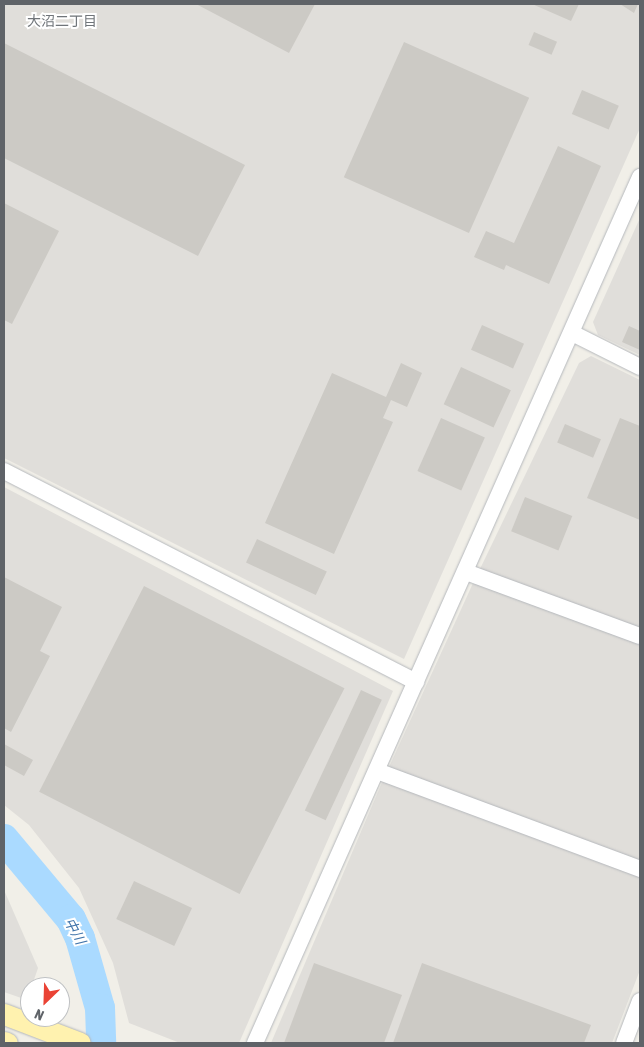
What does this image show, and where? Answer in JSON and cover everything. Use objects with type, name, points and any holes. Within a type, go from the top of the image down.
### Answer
[{"type":"main road","points":[[4,1014],[80,1043]]},
{"type":"street","points":[[255,1043],[640,177]]},
{"type":"street","points":[[572,333],[640,367]]},
{"type":"street","points":[[4,471],[416,682]]},
{"type":"street","points":[[466,572],[640,636]]},
{"type":"street","points":[[377,771],[640,869]]},
{"type":"street","points":[[624,1043],[640,1002]]},
{"type":"shaded area","points":[[4,4],[640,4],[640,128],[404,659],[4,458]]},
{"type":"shaded area","points":[[640,218],[640,355],[598,335],[593,322]]},
{"type":"shaded area","points":[[591,356],[640,380],[640,628],[480,569],[579,363]]},
{"type":"shaded area","points":[[4,487],[393,691],[239,1043],[180,1043],[129,1023],[113,963],[79,888],[29,825],[4,805]]},
{"type":"shaded area","points":[[474,581],[640,643],[640,862],[389,767]]},
{"type":"shaded area","points":[[383,780],[640,876],[640,970],[612,1043],[271,1043]]},
{"type":"shaded area","points":[[4,890],[38,968],[35,977],[20,977],[20,998],[4,992]]},
{"type":"building","points":[[196,4],[315,4],[289,53]]},
{"type":"building","points":[[532,4],[579,4],[571,21]]},
{"type":"building","points":[[620,4],[638,4],[634,13]]},
{"type":"building","points":[[534,32],[557,42],[552,55],[529,45]]},
{"type":"building","points":[[404,42],[529,98],[469,233],[344,177]]},
{"type":"building","points":[[4,43],[245,165],[198,256],[4,158]]},
{"type":"building","points":[[582,90],[619,106],[609,130],[572,114]]},
{"type":"building","points":[[558,146],[601,166],[549,284],[506,265],[504,270],[474,257],[486,231],[514,243]]},
{"type":"building","points":[[4,203],[59,231],[12,324],[4,320]]},
{"type":"building","points":[[482,325],[524,344],[513,368],[471,350]]},
{"type":"building","points":[[629,326],[640,331],[640,350],[622,342]]},
{"type":"building","points":[[401,363],[422,373],[407,407],[391,400],[383,418],[393,422],[334,554],[265,523],[332,373],[386,397]]},
{"type":"building","points":[[461,367],[511,390],[494,427],[444,404]]},
{"type":"building","points":[[441,418],[485,438],[461,491],[417,471]]},
{"type":"building","points":[[620,418],[640,426],[640,520],[587,498]]},
{"type":"building","points":[[565,424],[601,439],[593,458],[557,442]]},
{"type":"building","points":[[525,497],[572,516],[558,550],[511,531]]},
{"type":"building","points":[[257,539],[327,572],[316,595],[246,563]]},
{"type":"building","points":[[4,577],[62,607],[40,651],[50,656],[11,732],[4,728]]},
{"type":"building","points":[[144,586],[344,688],[240,894],[39,792]]},
{"type":"building","points":[[361,690],[382,700],[326,820],[305,811]]},
{"type":"building","points":[[4,744],[33,760],[24,776],[4,765]]},
{"type":"building","points":[[134,881],[192,908],[174,946],[116,919]]},
{"type":"building","points":[[314,963],[402,995],[384,1043],[284,1043]]},
{"type":"building","points":[[422,963],[591,1025],[584,1043],[393,1043]]},
{"type":"waterway","name":"中川","points":[[4,839],[71,919],[80,938],[100,1008],[101,1043]]},
{"type":"district","name":"大沼二丁目","points":[[62,21]]}]
